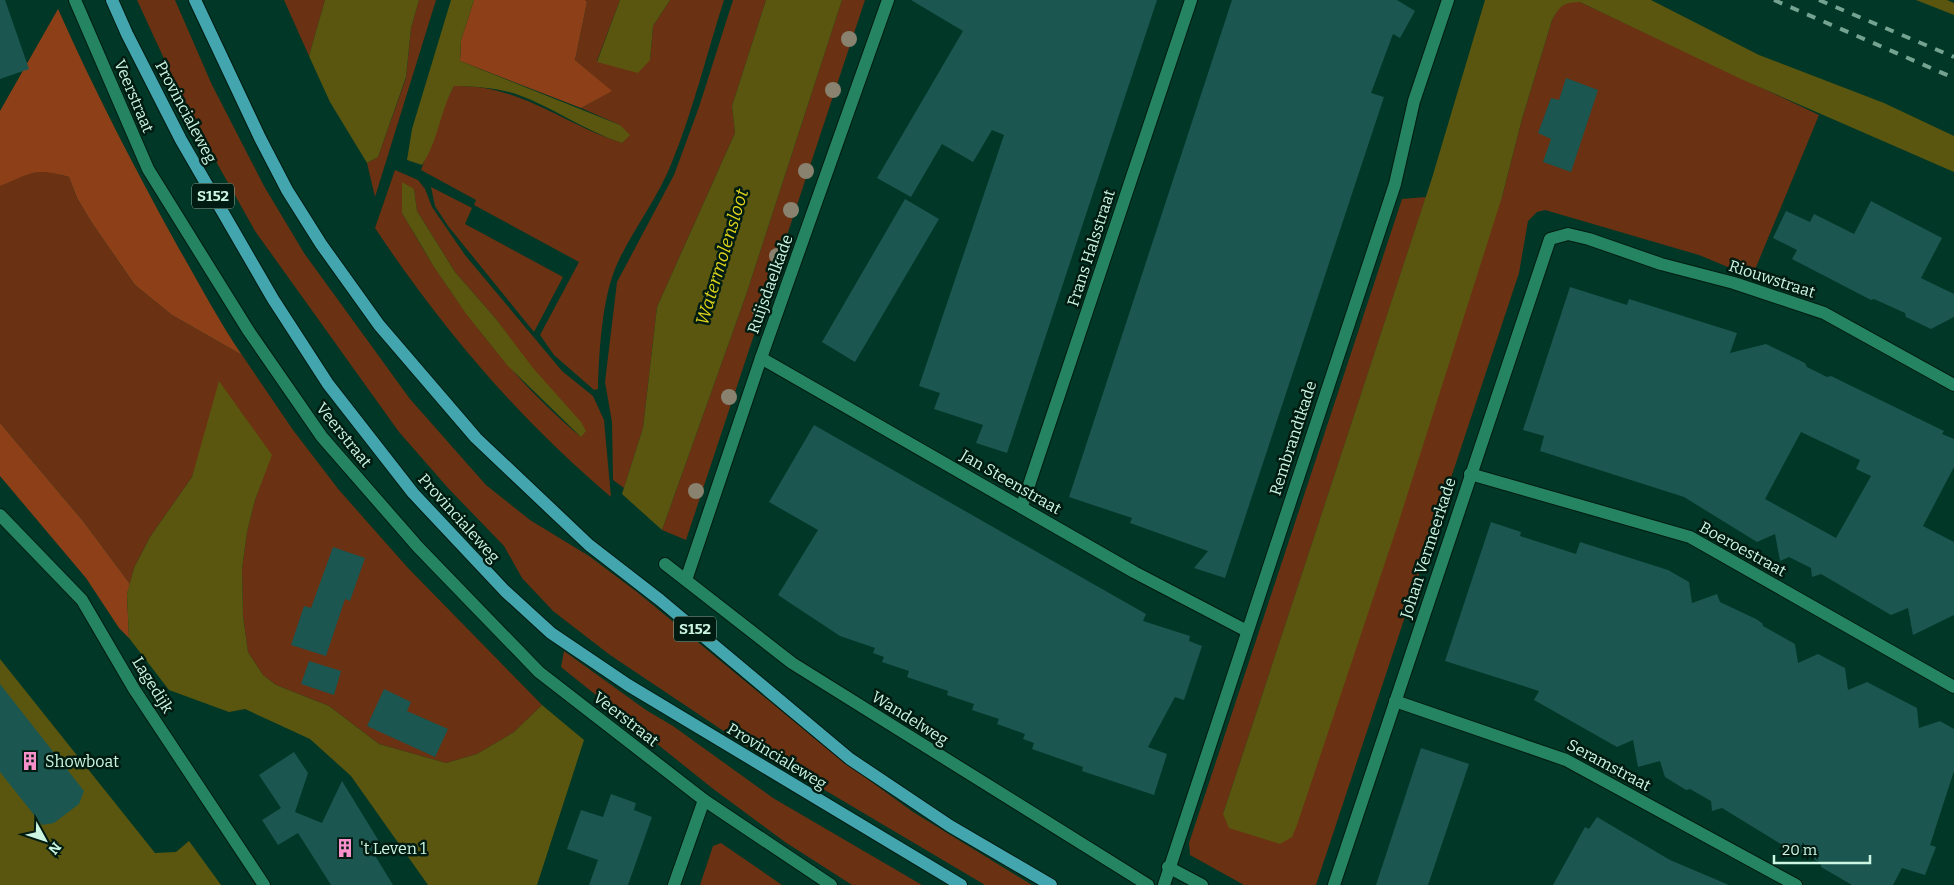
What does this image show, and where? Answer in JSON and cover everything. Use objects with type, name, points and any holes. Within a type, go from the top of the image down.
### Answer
[{"type":"main road","name":"Provincialeweg","points":[[112,0],[127,34],[182,140],[273,299],[328,384],[413,493],[505,591],[551,633],[628,685],[961,885]]},
{"type":"main road","name":"S152","points":[[195,0],[260,138],[287,190],[312,229],[379,325],[476,438],[589,545],[660,600],[850,758],[950,826],[1051,885]]},
{"type":"street","name":"Veerstraat","points":[[75,0],[148,169],[248,330],[322,438],[418,547],[539,672],[704,800]]},
{"type":"street","name":"Ruijsdaelkade","points":[[686,580],[761,358],[888,0]]},
{"type":"street","name":"Frans Halsstraat","points":[[1022,506],[1191,0]]},
{"type":"street","name":"Rembrandtkade","points":[[1164,885],[1168,867],[1395,184],[1414,101],[1448,0]]},
{"type":"street","name":"Riouwstraat","points":[[1568,234],[1590,239],[1662,264],[1734,283],[1824,313],[1954,385]]},
{"type":"street","name":"Johan Vermeerkade","points":[[1334,885],[1550,239],[1568,234]]},
{"type":"street","name":"Jan Steenstraat","points":[[761,358],[1022,506],[1134,572],[1247,630]]},
{"type":"street","name":"Boeroestraat","points":[[1470,474],[1690,537],[1954,687]]},
{"type":"street","name":"Lagedijk","points":[[0,515],[82,600],[134,689],[264,885]]},
{"type":"street","name":"Wandelweg","points":[[665,564],[792,663],[1148,885]]},
{"type":"street","name":"Seramstraat","points":[[1395,701],[1566,760],[1796,885]]},
{"type":"street","points":[[674,885],[704,800],[832,885]]},
{"type":"street","points":[[1168,867],[1202,885]]},
{"type":"shaded area","points":[[137,0],[175,0],[212,85],[264,186],[304,253],[410,399],[486,485],[530,520],[589,556],[637,592],[836,756],[913,812],[1032,885],[985,885],[746,746],[610,655],[553,611],[522,578],[504,546],[448,488],[399,432],[255,231],[190,115]]},
{"type":"shaded area","points":[[284,0],[325,0],[309,56]]},
{"type":"shaded area","points":[[419,0],[436,0],[375,197],[367,163],[378,157],[406,78],[411,28]]},
{"type":"shaded area","points":[[474,0],[585,0],[587,2],[575,60],[612,91],[581,108],[460,61],[461,40]]},
{"type":"shaded area","points":[[585,0],[620,0],[597,61],[610,64],[650,60],[653,26],[670,0],[724,0],[680,143],[660,188],[624,249],[608,291],[602,324],[598,389],[594,390],[554,355],[540,335],[579,262],[474,205],[476,200],[421,170],[444,105],[454,86],[478,87],[521,98],[601,135],[623,143],[620,125],[581,108],[611,91],[575,60],[587,2]]},
{"type":"shaded area","points":[[733,0],[766,0],[732,106],[735,133],[657,307],[643,428],[624,488],[613,480],[612,422],[605,382],[617,282],[674,175],[699,107]]},
{"type":"shaded area","points":[[842,0],[865,0],[686,540],[662,530],[746,295]]},
{"type":"shaded area","points":[[1565,2],[1580,2],[1819,115],[1752,277],[1699,255],[1545,210],[1537,212],[1528,221],[1519,273],[1316,885],[1244,885],[1190,855],[1189,843],[1402,199],[1426,197],[1223,814],[1502,197],[1522,119],[1552,20],[1559,7]]},
{"type":"shaded area","points":[[58,9],[100,99],[146,188],[209,301],[242,355],[172,315],[135,285],[92,223],[77,198],[69,177],[40,172],[0,186],[0,111]]},
{"type":"shaded area","points":[[395,170],[418,180],[425,189],[432,207],[465,255],[562,371],[593,396],[604,420],[611,497],[545,436],[484,371],[427,302],[375,228]],"holes":[[[414,189],[417,211],[455,272],[496,319],[581,437],[560,419],[502,358],[467,314],[435,268],[402,213]]]},
{"type":"shaded area","points":[[45,171],[69,177],[77,198],[92,223],[135,285],[172,315],[242,355],[293,430],[339,490],[408,568],[542,705],[514,732],[477,754],[446,763],[379,744],[329,706],[276,685],[263,675],[248,652],[243,616],[242,569],[247,532],[255,500],[271,455],[205,436],[192,477],[150,537],[134,568],[130,584],[83,521],[0,423],[0,186],[29,173]]},
{"type":"shaded area","points":[[431,187],[472,208],[465,224],[563,277],[534,332],[448,226],[435,206]]},
{"type":"shaded area","points":[[0,423],[83,521],[130,584],[127,594],[129,638],[119,628],[86,578],[0,476]]},
{"type":"shaded area","points":[[564,651],[773,798],[922,885],[852,885],[785,842],[712,788],[561,667]]},
{"type":"shaded area","points":[[721,843],[782,885],[700,885],[713,846]]},
{"type":"water","points":[[325,0],[419,0],[411,28],[406,77],[378,157],[367,163],[330,102],[309,56]]},
{"type":"water","points":[[451,0],[474,0],[461,40],[460,61],[620,125],[630,135],[622,143],[516,94],[501,90],[454,86],[445,106],[432,146],[422,165],[407,160],[412,129]]},
{"type":"water","points":[[620,0],[670,0],[653,26],[650,60],[638,73],[597,62]]},
{"type":"water","name":"Watermolensloot","points":[[766,0],[842,0],[746,295],[662,530],[622,494],[643,428],[657,307],[735,133],[732,106]]},
{"type":"water","points":[[1485,0],[1651,0],[1759,55],[1884,103],[1954,136],[1954,172],[1741,79],[1580,2],[1569,3],[1560,8],[1552,20],[1522,119],[1502,197],[1398,524],[1297,825],[1292,837],[1280,844],[1229,828],[1223,814],[1432,178]]},
{"type":"water","points":[[1916,0],[1947,0],[1954,3],[1954,15]]},
{"type":"water","points":[[402,182],[414,189],[417,211],[455,272],[496,319],[533,368],[581,422],[586,431],[581,437],[507,365],[467,315],[434,267],[402,213]]},
{"type":"water","points":[[219,381],[272,455],[255,500],[247,532],[242,569],[243,616],[248,652],[263,675],[276,685],[329,706],[379,744],[446,763],[477,754],[514,732],[542,705],[584,740],[537,885],[428,885],[351,776],[310,739],[245,709],[229,712],[169,690],[129,638],[127,594],[134,568],[150,537],[192,477]]},
{"type":"water","points":[[0,659],[155,853],[176,852],[189,841],[221,885],[0,885]]},
{"type":"building","points":[[0,0],[5,0],[29,69],[0,79]]},
{"type":"building","points":[[911,0],[1157,0],[1007,453],[976,443],[983,425],[934,409],[940,393],[919,386],[1004,135],[992,130],[973,162],[942,144],[911,197],[877,178],[963,31]]},
{"type":"building","points":[[1232,0],[1397,0],[1415,11],[1400,38],[1393,34],[1371,93],[1384,97],[1225,578],[1194,568],[1208,551],[1130,523],[1132,518],[1069,497]]},
{"type":"building","points":[[1566,78],[1598,90],[1571,172],[1543,162],[1551,139],[1538,133],[1551,98],[1559,100]]},
{"type":"building","points":[[905,199],[939,219],[855,362],[822,342]]},
{"type":"building","points":[[1871,201],[1942,238],[1921,278],[1954,294],[1954,317],[1931,329],[1906,317],[1905,313],[1874,299],[1871,300],[1792,259],[1797,250],[1773,238],[1786,211],[1810,222],[1814,214],[1854,234]]},
{"type":"building","points":[[1570,287],[1627,305],[1629,299],[1737,333],[1730,353],[1766,344],[1805,363],[1807,367],[1827,377],[1831,376],[1944,431],[1942,434],[1954,439],[1954,467],[1923,526],[1954,542],[1954,615],[1913,635],[1908,608],[1891,615],[1821,574],[1812,577],[1811,568],[1789,557],[1780,561],[1775,534],[1757,542],[1684,497],[1540,451],[1544,436],[1523,430]],"holes":[[[1801,432],[1860,460],[1856,469],[1871,476],[1836,538],[1765,499]]]},
{"type":"building","points":[[814,425],[1146,614],[1143,621],[1190,636],[1189,641],[1202,646],[1184,700],[1175,697],[1148,747],[1167,754],[1154,795],[1082,771],[1083,767],[1032,749],[1034,743],[1023,739],[1025,734],[997,724],[999,719],[972,710],[974,704],[947,695],[948,691],[907,677],[909,671],[882,662],[884,657],[873,653],[875,648],[840,636],[778,595],[818,530],[769,502]]},
{"type":"building","points":[[1491,522],[1521,532],[1520,536],[1576,554],[1580,542],[1668,570],[1689,582],[1692,603],[1717,594],[1720,602],[1756,619],[1763,626],[1795,644],[1798,663],[1818,654],[1845,668],[1848,690],[1867,682],[1917,708],[1919,728],[1940,721],[1954,729],[1954,771],[1930,845],[1936,847],[1925,875],[1902,868],[1893,885],[1852,885],[1821,867],[1821,863],[1801,853],[1797,854],[1722,808],[1712,811],[1711,801],[1690,789],[1686,790],[1665,777],[1660,761],[1638,767],[1633,740],[1617,747],[1534,700],[1539,691],[1445,661]]},
{"type":"building","points":[[333,547],[365,558],[350,601],[345,599],[326,656],[291,645],[304,606],[311,608]]},
{"type":"building","points":[[309,661],[341,671],[334,695],[301,684]]},
{"type":"building","name":"Showboat","points":[[0,684],[84,791],[79,804],[54,823],[42,825],[0,772]]},
{"type":"building","points":[[384,689],[411,702],[407,711],[448,729],[435,757],[367,726]]},
{"type":"building","points":[[1421,748],[1469,764],[1428,885],[1376,885]]},
{"type":"building","points":[[294,752],[308,773],[295,812],[322,823],[342,781],[380,843],[371,849],[393,885],[331,885],[298,833],[278,845],[262,820],[281,808],[259,775]]},
{"type":"building","points":[[611,794],[636,803],[634,810],[652,817],[628,885],[589,885],[598,860],[567,849],[581,810],[603,817]]},
{"type":"building","points":[[1597,817],[1670,860],[1729,885],[1553,885],[1585,827],[1589,829]]},
{"type":"railway","points":[[1774,0],[1954,78]]},
{"type":"railway","points":[[1819,0],[1954,57]]},
{"type":"place","name":"Showboat","points":[[30,761]]},
{"type":"place","name":"'t Leven 1","points":[[345,848]]}]
